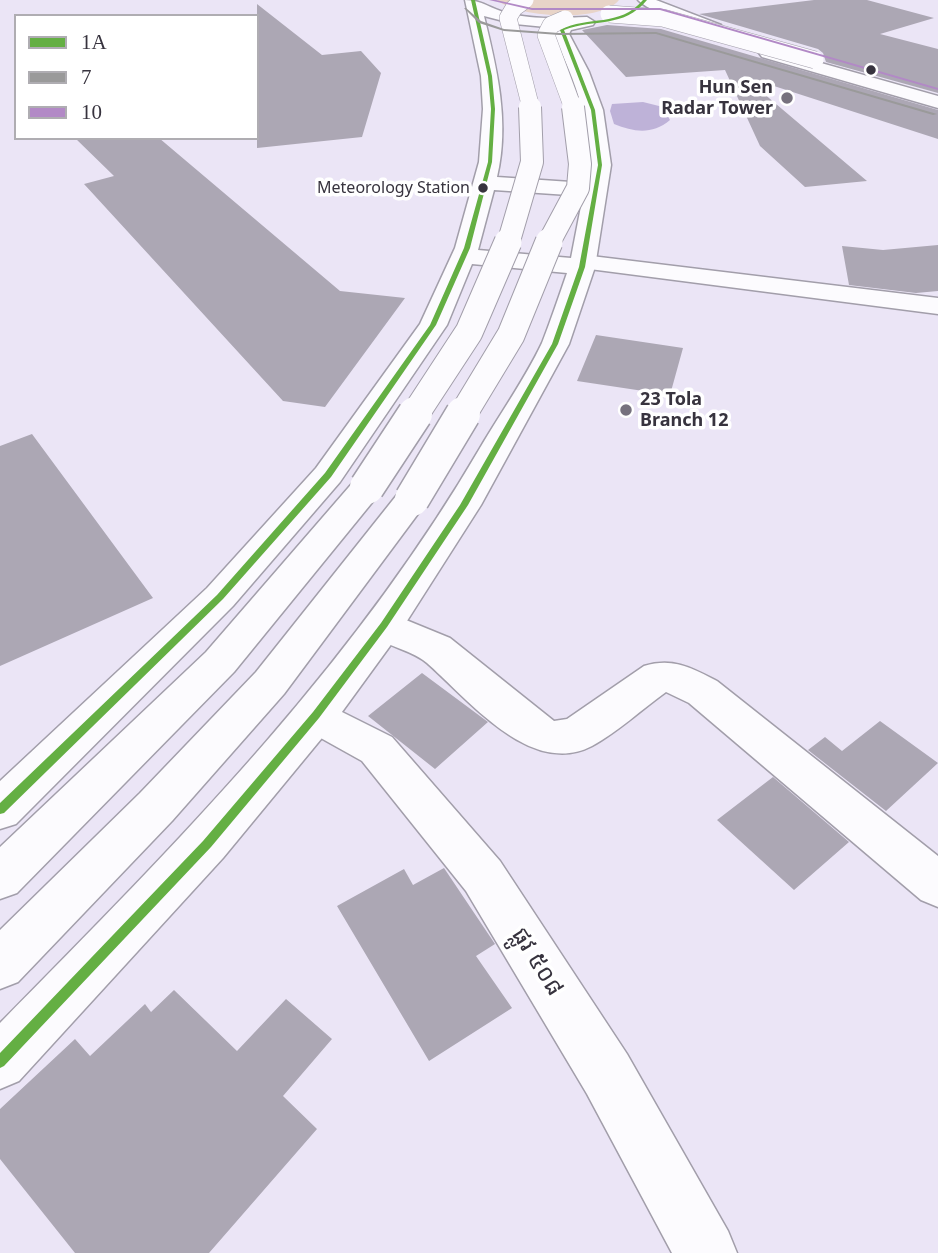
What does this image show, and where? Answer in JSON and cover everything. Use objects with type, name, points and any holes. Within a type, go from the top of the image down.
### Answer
[{"type":"main road","points":[[0,878],[220,662],[367,487],[470,332],[509,241],[532,162],[531,110],[508,18],[514,8],[525,0]]},
{"type":"main road","points":[[547,0],[531,10],[527,19],[528,31],[545,74],[555,123]]},
{"type":"main road","points":[[0,1062],[207,844],[316,715],[384,625],[464,505],[555,344],[583,265],[600,165],[593,110],[580,72],[561,34],[564,27],[624,8],[631,0]]},
{"type":"main road","points":[[0,965],[156,807],[270,683],[412,499],[511,335],[547,246],[578,188],[579,163],[574,110],[546,35],[551,25],[638,9],[645,0],[679,15],[938,88]]},
{"type":"main road","points":[[481,2],[511,110],[509,161],[504,184],[509,241]]},
{"type":"main road","points":[[481,2],[489,12],[526,20],[663,18],[938,95]]},
{"type":"main road","points":[[0,810],[220,597],[328,475],[433,325],[464,256],[491,162],[493,109],[481,2]]},
{"type":"main road","points":[[592,19],[658,21],[938,102]]},
{"type":"main road","points":[[547,246],[558,162]]},
{"type":"main road","points":[[485,183],[596,190]]},
{"type":"main road","points":[[464,256],[583,265],[938,306]]},
{"type":"main road","points":[[384,625],[436,648],[532,730],[552,738],[576,734],[658,677],[674,677],[703,692],[938,885]]},
{"type":"main road","name":"ផ្លូវ ៥០៨","points":[[316,715],[377,749],[483,876],[607,1074],[706,1253]]},
{"type":"shaded area","points":[[497,0],[619,0],[595,12],[559,15],[522,11]]},
{"type":"shaded area","points":[[643,102],[663,107],[670,120],[656,128],[643,131],[614,124],[610,111],[612,104]]},
{"type":"building","points":[[814,0],[867,0],[934,18],[880,34],[938,49],[938,93],[826,62],[823,53],[818,49],[699,14]]},
{"type":"building","points":[[257,4],[322,55],[361,51],[381,73],[362,137],[257,148]]},
{"type":"building","points":[[607,25],[661,29],[938,110],[938,139],[743,76],[867,181],[805,187],[760,146],[725,70],[626,77],[582,30]]},
{"type":"building","points":[[77,140],[161,140],[340,291],[405,298],[325,407],[283,401],[84,184],[114,176]]},
{"type":"building","points":[[938,245],[938,291],[916,293],[849,285],[842,246],[883,250]]},
{"type":"building","points":[[596,335],[683,348],[670,395],[577,381]]},
{"type":"building","points":[[32,434],[153,598],[0,666],[0,446]]},
{"type":"building","points":[[422,673],[488,722],[435,769],[368,716]]},
{"type":"building","points":[[880,721],[938,763],[886,811],[808,750],[825,737],[842,751]]},
{"type":"building","points":[[773,777],[849,842],[794,890],[717,820]]},
{"type":"building","points":[[444,868],[495,944],[476,956],[512,1008],[429,1061],[337,906],[404,869],[413,885]]},
{"type":"building","points":[[174,990],[237,1051],[286,999],[332,1039],[283,1096],[317,1129],[209,1253],[75,1253],[0,1159],[0,1109],[75,1039],[90,1056],[145,1004],[151,1012]]},
{"type":"transit line","name":"1A","points":[[0,810],[220,597],[328,475],[433,325],[467,248],[490,162],[493,109],[490,76],[473,0]]},
{"type":"transit line","name":"10","points":[[491,0],[532,9],[660,9],[938,89]]},
{"type":"transit line","name":"1A","points":[[0,1062],[207,844],[316,715],[384,625],[464,505],[555,344],[582,267],[600,165],[593,110],[562,30],[583,23],[618,19],[637,9],[645,0]]},
{"type":"transit line","name":"7","points":[[465,9],[480,22],[504,30],[559,34],[656,33],[935,114]]},
{"type":"place","name":"Hun Sen Radar Tower","points":[[787,98]]},
{"type":"place","name":"Meteorology Station","points":[[483,188]]},
{"type":"place","name":"23 Tola Branch 12","points":[[626,410]]}]
